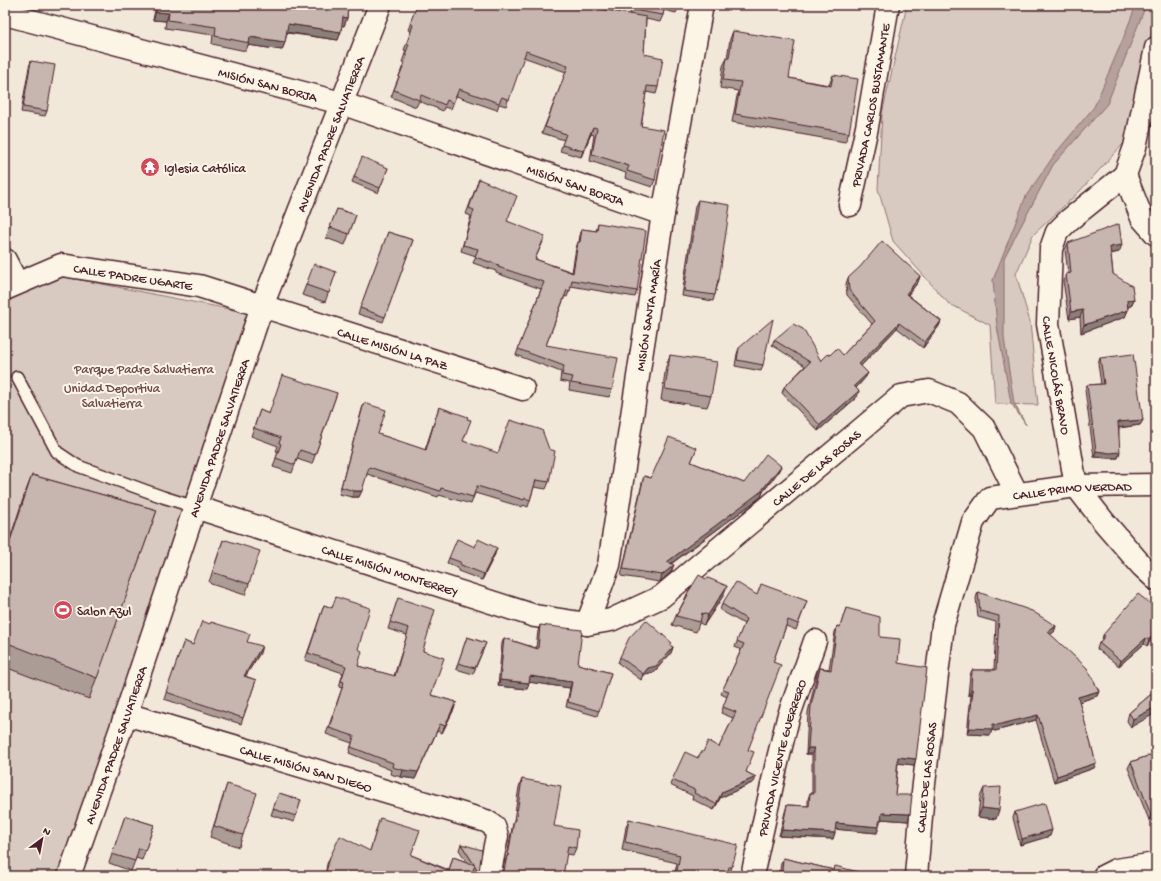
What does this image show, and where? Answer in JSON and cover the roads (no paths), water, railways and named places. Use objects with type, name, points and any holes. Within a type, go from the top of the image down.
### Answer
[{"type":"street","name":"AVENIDA PADRE SALVATIERRA","points":[[69,876],[126,714],[262,306],[380,5]]},
{"type":"street","name":"MISIÓN SANTA MARÍA","points":[[588,624],[609,565],[663,214],[702,5]]},
{"type":"street","name":"PRIVADA CARLOS BUSTAMANTE","points":[[850,205],[867,127],[888,5]]},
{"type":"street","name":"MISIÓN SAN BORJA","points":[[5,14],[341,103],[663,214]]},
{"type":"street","points":[[1156,48],[1135,147],[1125,175],[1142,218],[1156,234]]},
{"type":"street","name":"CALLE NICOLÁS BRAVO","points":[[1125,175],[1069,220],[1057,232],[1051,249],[1048,324],[1076,486],[1138,561],[1156,579]]},
{"type":"street","points":[[5,260],[11,286]]},
{"type":"street","name":"CALLE PADRE UGARTE","points":[[11,286],[61,265],[199,286],[262,306]]},
{"type":"street","name":"CALLE MISIÓN LA PAZ","points":[[262,306],[523,389]]},
{"type":"street","name":"CALLE DE LAS ROSAS","points":[[588,624],[611,620],[661,597],[901,396],[929,391],[958,403],[984,428],[1017,494]]},
{"type":"street","name":"CALLE PRIMO VERDAD","points":[[990,498],[1076,486],[1156,485]]},
{"type":"street","name":"CALLE DE LAS ROSAS","points":[[916,876],[923,792],[943,625],[973,522],[990,498]]},
{"type":"street","name":"CALLE MISIÓN MONTERREY","points":[[195,507],[535,616],[588,624]]},
{"type":"street","name":"PRIVADA VICENTE GUERRERO","points":[[752,876],[788,718],[815,641]]},
{"type":"street","name":"CALLE MISIÓN SAN DIEGO","points":[[126,714],[486,821],[494,826],[497,836],[489,876]]},
{"type":"street","points":[[1111,874],[1156,864]]},
{"type":"lane","points":[[17,377],[57,452],[78,466],[162,497],[195,507]]},
{"type":"place","name":"Iglesia Católica","points":[[150,167]]},
{"type":"place","name":"Salon Azul","points":[[63,610]]},
{"type":"park label","name":"Parque Padre Salvatierra","points":[[144,368]]},
{"type":"park label","name":"Unidad Deportiva Salvatierra","points":[[112,394]]}]
